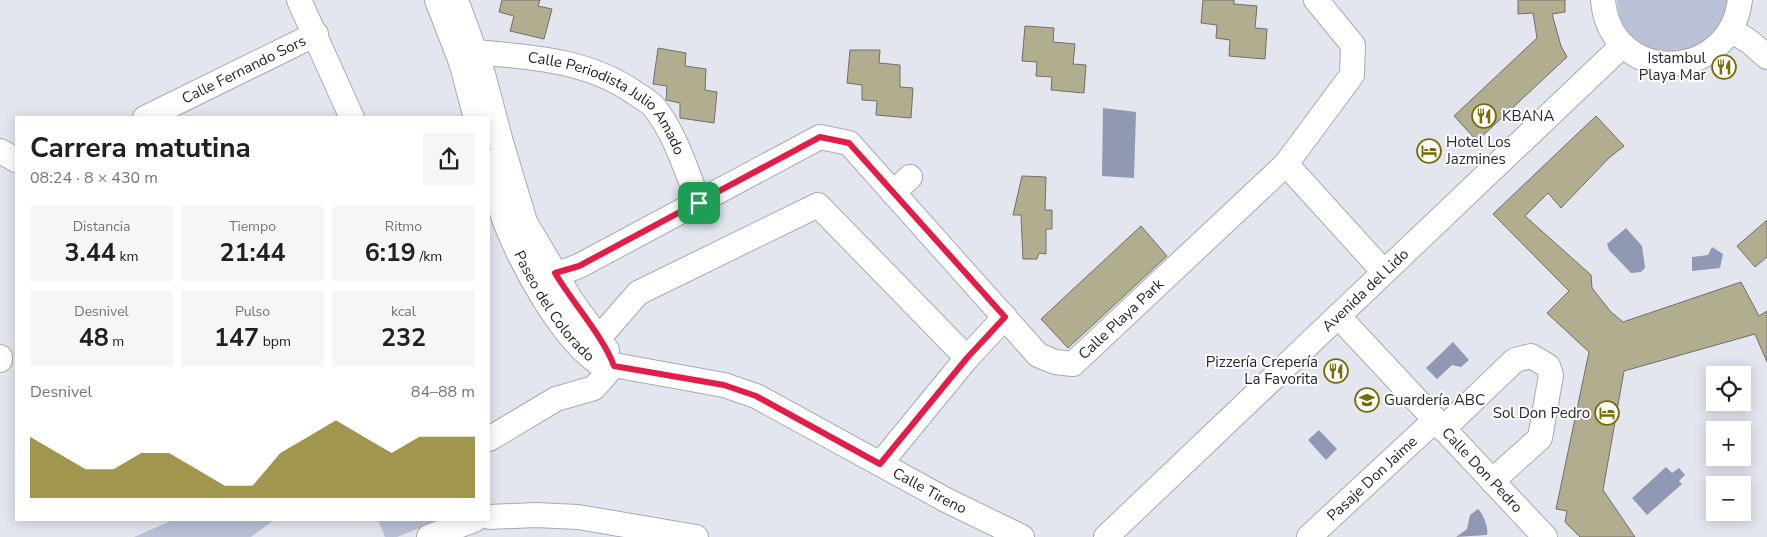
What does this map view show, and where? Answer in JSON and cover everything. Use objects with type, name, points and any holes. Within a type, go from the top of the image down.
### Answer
[{"type":"street","points":[[299,0],[316,34],[351,116]]},
{"type":"street","points":[[437,0],[460,62],[469,115]]},
{"type":"street","name":"Paseo del Colorado","points":[[456,0],[475,52],[525,222],[558,319],[580,350],[597,362],[614,366]]},
{"type":"street","name":"Calle Playa Park","points":[[545,278],[579,266],[820,137],[849,143],[902,185],[1005,317],[1038,345],[1038,355],[1055,362],[1073,364],[1286,164],[1352,75],[1353,46],[1316,0]]},
{"type":"street","points":[[1603,0],[1609,25],[1623,45],[1644,59],[1656,63],[1681,64],[1705,56],[1719,44],[1731,30],[1737,16],[1740,0]]},
{"type":"street","points":[[1731,30],[1750,42],[1767,57]]},
{"type":"street","name":"Calle Fernando Sors","points":[[149,116],[316,34]]},
{"type":"street","name":"Avenida del Lido","points":[[1106,537],[1623,45]]},
{"type":"street","name":"Calle Periodista Julio Amado","points":[[475,52],[599,66],[653,106],[674,138],[699,203]]},
{"type":"street","points":[[0,151],[15,159]]},
{"type":"street","points":[[1286,164],[1384,272]]},
{"type":"street","name":"Paseo del Colorado","points":[[490,165],[508,228],[545,278],[572,300],[609,353],[614,366]]},
{"type":"street","points":[[599,338],[638,293],[818,205],[967,358]]},
{"type":"street","name":"Calle Don Pedro","points":[[1338,316],[1545,537]]},
{"type":"street","points":[[880,464],[967,358],[1005,317]]},
{"type":"street","name":"Pasaje Don Jaime","points":[[1309,537],[1515,360],[1531,356],[1548,366],[1552,375],[1540,438],[1492,481]]},
{"type":"street","points":[[490,438],[556,399],[594,388],[614,366]]},
{"type":"street","name":"Calle Tireno","points":[[614,366],[724,385],[756,396],[880,464],[1022,537]]},
{"type":"street","points":[[490,518],[536,515],[578,517],[696,537]]},
{"type":"street","points":[[578,517],[594,537]]},
{"type":"street","points":[[429,537],[471,521]]},
{"type":"shaded area","points":[[1617,0],[1727,0],[1722,23],[1709,39],[1692,49],[1672,53],[1652,50],[1635,40],[1622,24]]},
{"type":"shaded area","points":[[1103,108],[1136,112],[1134,178],[1102,176]]},
{"type":"shaded area","points":[[1626,228],[1642,246],[1645,268],[1641,272],[1631,273],[1609,250],[1607,244]]},
{"type":"shaded area","points":[[1712,247],[1723,254],[1720,268],[1692,271],[1692,257],[1708,255]]},
{"type":"shaded area","points":[[1453,342],[1469,360],[1461,367],[1452,365],[1437,379],[1426,368]]},
{"type":"shaded area","points":[[1319,430],[1337,449],[1326,460],[1308,440]]},
{"type":"shaded area","points":[[1666,467],[1672,473],[1679,468],[1685,475],[1679,481],[1682,484],[1647,515],[1632,498]]},
{"type":"shaded area","points":[[1478,509],[1485,521],[1487,535],[1456,537],[1467,529],[1470,515]]},
{"type":"shaded area","points":[[171,521],[273,521],[251,537],[134,537]]},
{"type":"shaded area","points":[[378,521],[437,521],[397,537],[385,537]]},
{"type":"building","points":[[502,0],[540,0],[538,6],[552,9],[544,39],[510,31],[514,16],[499,12]]},
{"type":"building","points":[[1203,0],[1234,0],[1234,4],[1257,6],[1255,28],[1267,29],[1265,59],[1229,56],[1230,40],[1216,38],[1217,25],[1201,23]]},
{"type":"building","points":[[1518,0],[1565,0],[1565,12],[1552,14],[1561,46],[1567,57],[1477,141],[1454,116],[1537,38],[1533,13],[1518,14]]},
{"type":"building","points":[[1025,26],[1054,28],[1053,42],[1075,44],[1073,64],[1086,65],[1084,93],[1051,90],[1052,77],[1036,76],[1037,62],[1022,61]]},
{"type":"building","points":[[658,48],[686,53],[685,66],[706,69],[705,90],[717,92],[714,123],[680,118],[680,103],[666,100],[667,86],[653,84]]},
{"type":"building","points":[[850,50],[880,50],[879,63],[900,65],[900,87],[913,88],[911,118],[876,115],[877,101],[862,100],[862,85],[847,83]]},
{"type":"building","points":[[1596,116],[1624,146],[1609,158],[1561,208],[1548,193],[1525,216],[1591,275],[1592,288],[1611,312],[1623,322],[1741,282],[1759,316],[1767,311],[1767,362],[1755,334],[1624,371],[1603,490],[1635,537],[1580,537],[1565,522],[1567,511],[1556,509],[1589,352],[1547,313],[1569,291],[1493,214]]},
{"type":"building","points":[[1022,176],[1046,177],[1045,210],[1052,210],[1052,229],[1046,229],[1046,254],[1039,253],[1037,259],[1023,259],[1021,215],[1013,215]]},
{"type":"building","points":[[1767,220],[1767,257],[1755,267],[1737,246]]},
{"type":"building","points":[[1141,226],[1167,256],[1068,348],[1041,319]]},
{"type":"place","name":"Istambul Playa Mar","points":[[1724,67]]},
{"type":"place","name":"KBANA","points":[[1484,116]]},
{"type":"place","name":"Hotel Los Jazmines","points":[[1429,151]]},
{"type":"place","name":"Pizzería Crepería La Favorita","points":[[1336,371]]},
{"type":"place","name":"Guardería ABC","points":[[1367,400]]},
{"type":"place","name":"Sol Don Pedro","points":[[1607,413]]},
{"type":"route","points":[[820,137],[849,143],[1005,317],[967,358],[880,464],[756,396],[724,385],[614,366],[609,353],[555,273],[579,266],[699,203],[820,137]]}]
